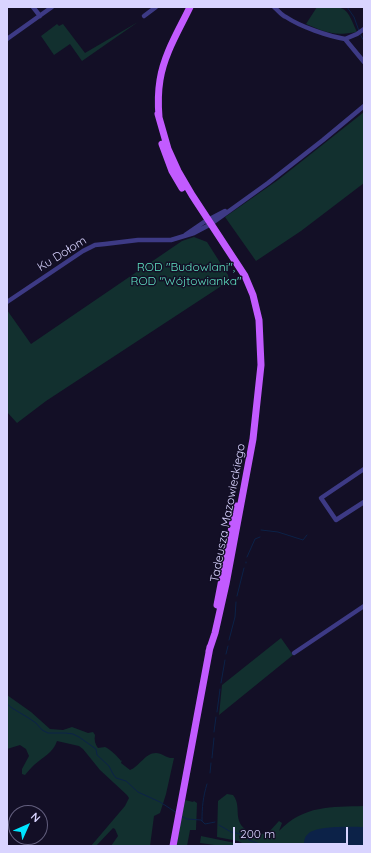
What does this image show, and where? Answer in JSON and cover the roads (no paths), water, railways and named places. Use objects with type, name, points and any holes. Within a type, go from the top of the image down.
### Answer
[{"type":"main road","name":"Tadeusza Mazowieckiego","points":[[173,846],[229,537],[237,504],[260,378],[261,353],[259,332],[251,304],[242,281],[208,223],[177,179],[168,163],[160,138],[158,114],[160,79],[163,66],[173,42],[190,7]]},
{"type":"main road","name":"Tadeusza Mazowieckiego","points":[[173,42],[195,7]]},
{"type":"street","points":[[33,7],[40,16]]},
{"type":"street","points":[[7,40],[52,7]]},
{"type":"street","points":[[144,16],[156,7]]},
{"type":"street","points":[[274,7],[286,18],[335,38],[345,39],[364,30]]},
{"type":"street","points":[[345,39],[364,62]]},
{"type":"street","name":"Ku Dołom","points":[[7,302],[83,251],[95,246],[138,240],[171,240],[182,237],[208,223],[268,183],[364,106]]},
{"type":"street","points":[[364,468],[321,498],[336,520],[364,502]]},
{"type":"street","points":[[294,654],[364,606]]},
{"type":"water","points":[[334,827],[364,827],[364,846],[304,846],[304,840],[312,831]]},
{"type":"waterway","points":[[347,7],[354,17],[359,31]]},
{"type":"waterway","points":[[360,34],[364,41]]},
{"type":"waterway","points":[[261,530],[278,532],[303,540],[307,535]]},
{"type":"waterway","points":[[247,557],[255,539],[260,537]]},
{"type":"waterway","points":[[237,596],[244,568]]},
{"type":"waterway","points":[[229,640],[235,617],[236,602]]},
{"type":"waterway","points":[[226,654],[228,646]]},
{"type":"waterway","points":[[221,683],[225,660]]},
{"type":"waterway","points":[[217,712],[220,689]]},
{"type":"waterway","points":[[7,704],[36,723],[42,730],[48,733],[66,733],[79,737],[96,749],[97,755],[109,766],[116,778],[126,781],[138,792],[160,802],[177,813]]},
{"type":"waterway","points":[[214,732],[216,717]]},
{"type":"waterway","points":[[212,758],[214,738]]},
{"type":"waterway","points":[[210,773],[211,763]]},
{"type":"waterway","points":[[202,821],[203,802],[207,784]]},
{"type":"waterway","points":[[181,816],[187,819],[201,820],[205,824],[215,822]]},
{"type":"waterway","points":[[219,825],[231,832],[245,835],[249,840],[265,846]]},
{"type":"park label","name":"ROD \"Budowlani\", ROD \"Wójtowianka\"","points":[[186,274]]}]
